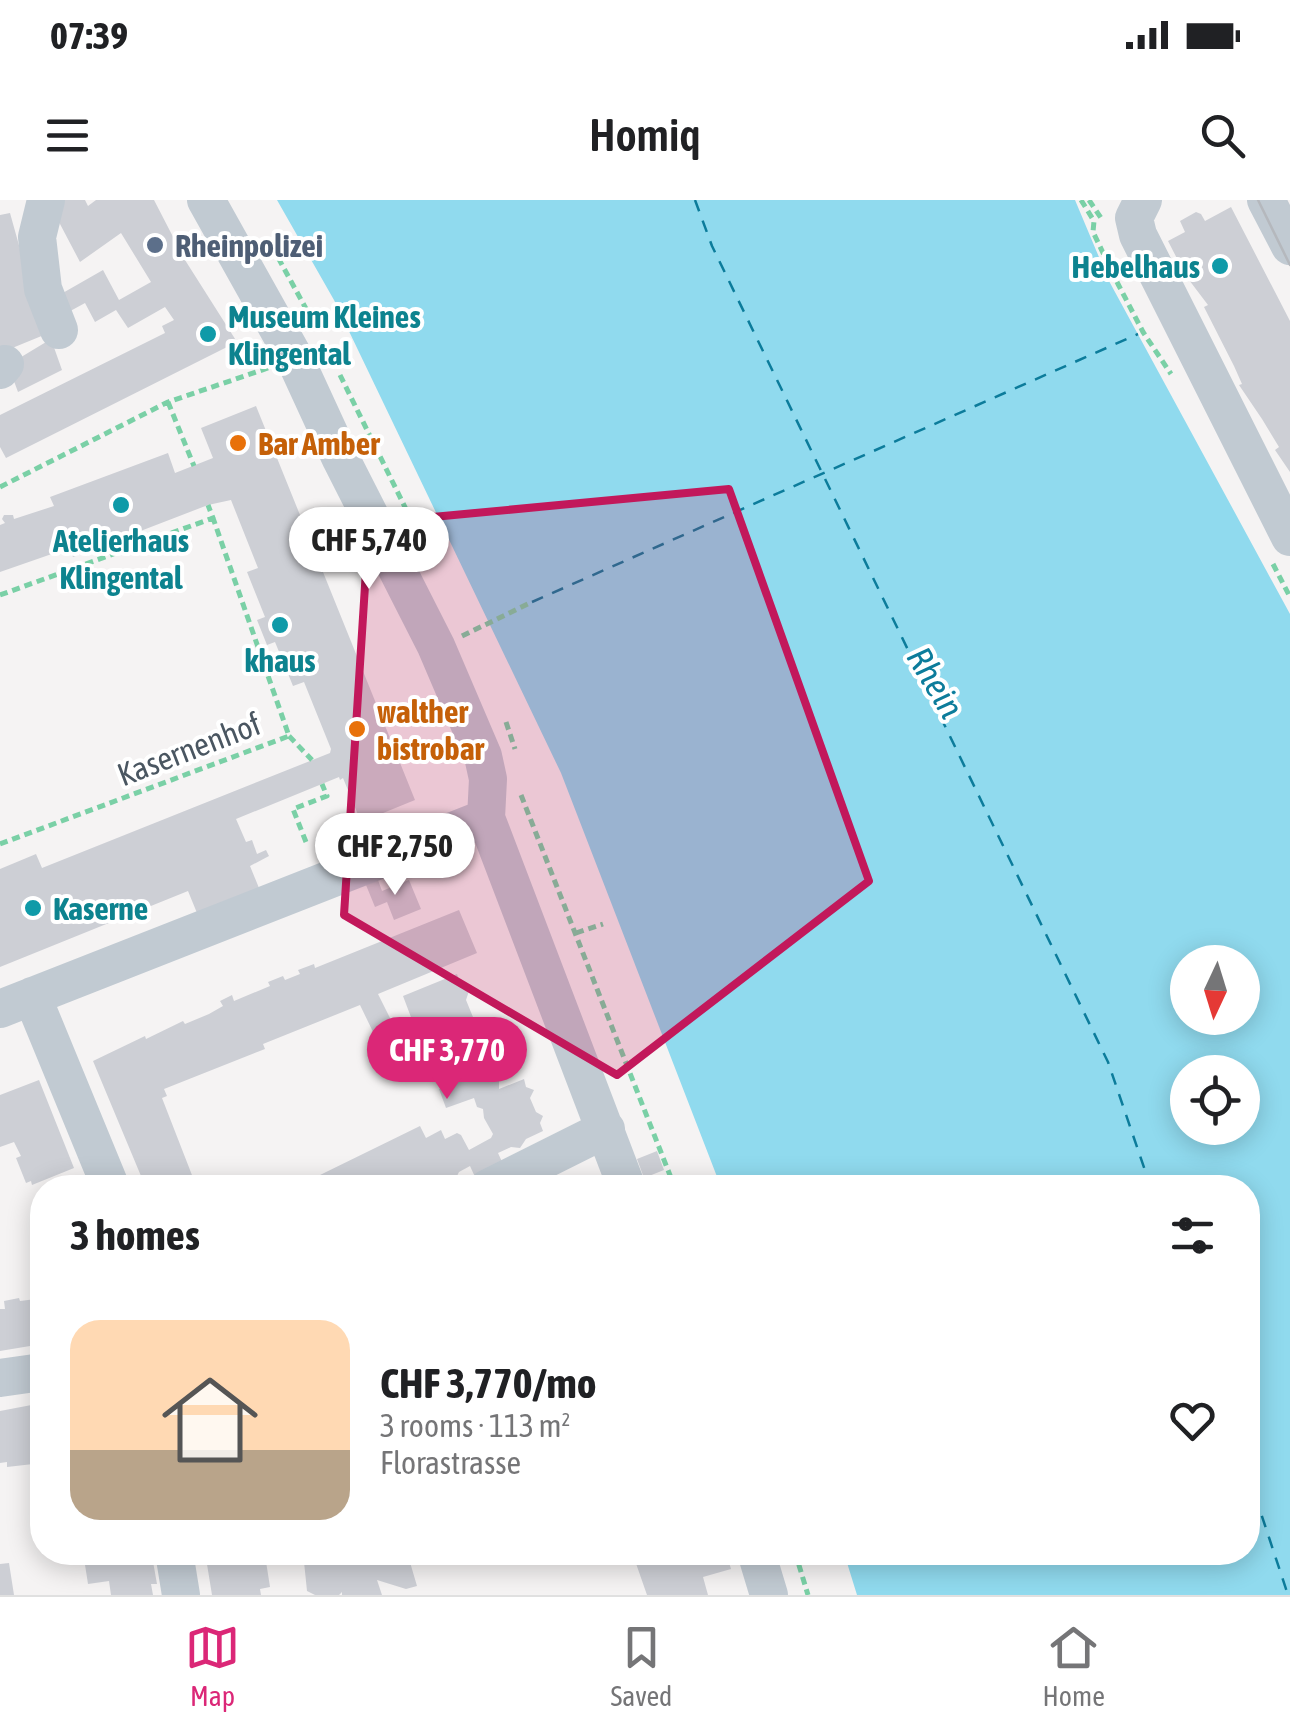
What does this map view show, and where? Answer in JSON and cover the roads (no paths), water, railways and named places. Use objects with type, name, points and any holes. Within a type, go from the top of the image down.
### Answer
[{"type":"street","points":[[46,200],[37,237],[43,289],[59,330]]},
{"type":"street","points":[[206,200],[295,359],[436,646],[483,756],[488,778],[486,818],[623,1175]]},
{"type":"street","points":[[1143,200],[1134,218],[1138,235],[1290,536]]},
{"type":"street","points":[[1266,200],[1290,246]]},
{"type":"street","points":[[105,1175],[16,1002],[486,818]]},
{"type":"street","points":[[514,1175],[606,1129]]},
{"type":"street","points":[[0,1378],[30,1374]]},
{"type":"street","points":[[176,1565],[181,1595]]},
{"type":"street","points":[[760,1565],[769,1595]]},
{"type":"water","name":"Rhein","points":[[277,200],[1075,200],[1109,281],[1290,614],[1290,1595],[857,1595],[848,1565],[1260,1565],[1260,1175],[716,1175],[561,773],[334,300]]},
{"type":"tram line","points":[[1258,200],[1290,265]]},
{"type":"place","name":"Rheinpolizei","points":[[155,245]]},
{"type":"place","name":"Hebelhaus","points":[[1220,266]]},
{"type":"place","name":"Museum Kleines Klingental","points":[[208,334]]},
{"type":"place","name":"Bar Amber","points":[[238,443]]},
{"type":"place","name":"Atelierhaus Klingental","points":[[121,505]]},
{"type":"place","name":"khaus","points":[[280,625]]},
{"type":"place","name":"walther bistrobar","points":[[357,729]]},
{"type":"place","name":"Kaserne","points":[[33,908]]}]
